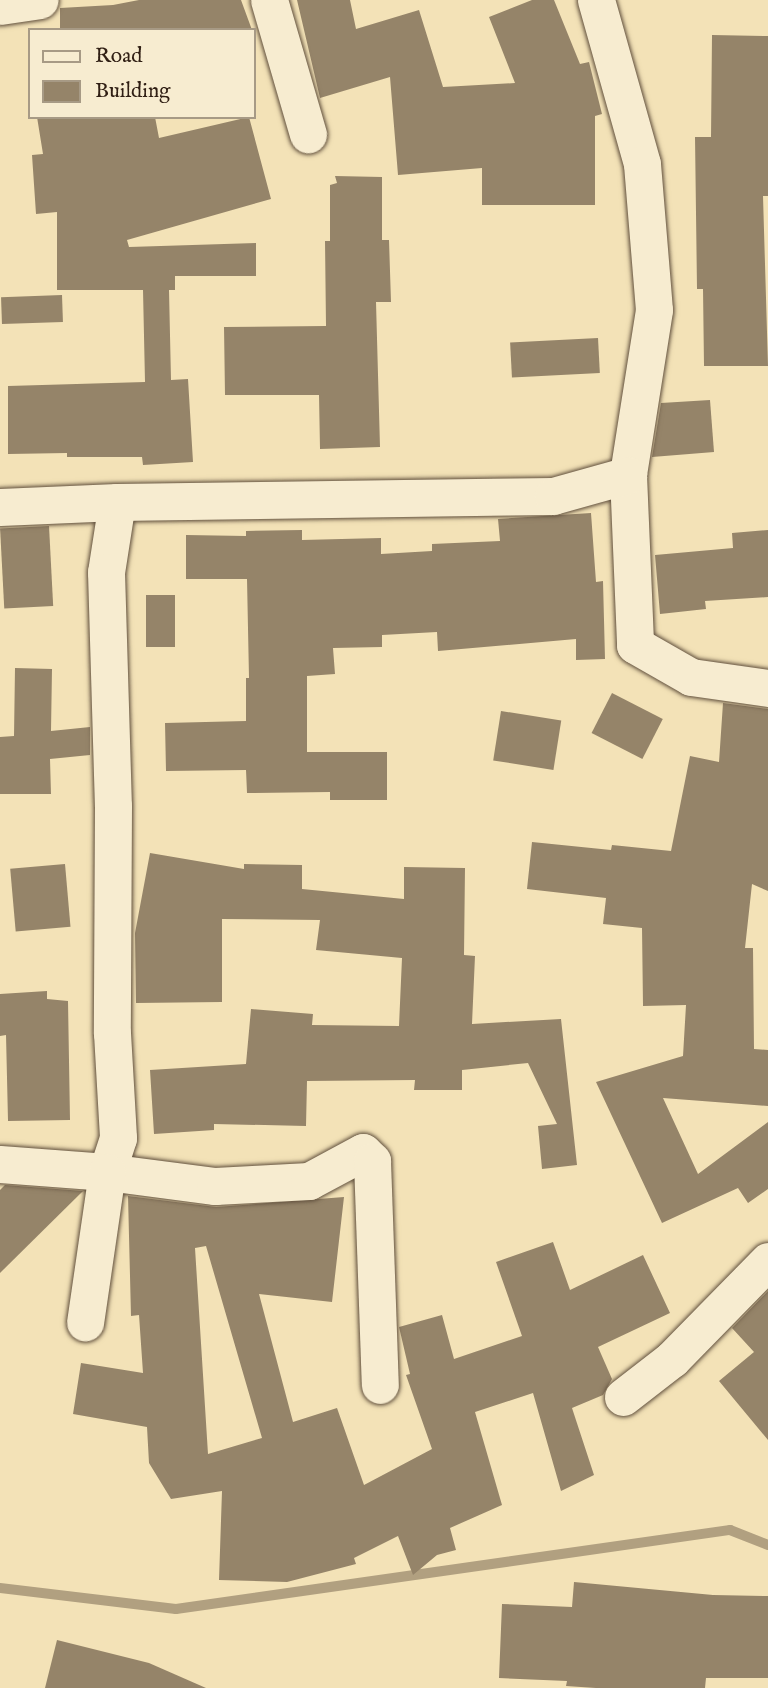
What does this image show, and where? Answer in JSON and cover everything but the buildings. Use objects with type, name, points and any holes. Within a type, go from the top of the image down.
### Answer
[{"type":"street","points":[[0,6],[40,0]]},
{"type":"street","points":[[268,0],[308,134]]},
{"type":"street","points":[[596,0],[642,164],[653,297],[628,475],[635,645],[691,677],[768,688]]},
{"type":"street","points":[[0,507],[117,502],[553,496],[628,475]]},
{"type":"street","points":[[85,1322],[107,1172],[118,1138],[112,1033],[113,806],[106,572],[117,502]]},
{"type":"street","points":[[0,1164],[107,1172],[215,1186],[309,1181],[363,1152],[372,1161],[380,1385]]},
{"type":"street","points":[[623,1397],[672,1359],[768,1261]]},
{"type":"waterway","points":[[0,1588],[176,1609],[730,1530],[768,1545]]}]
